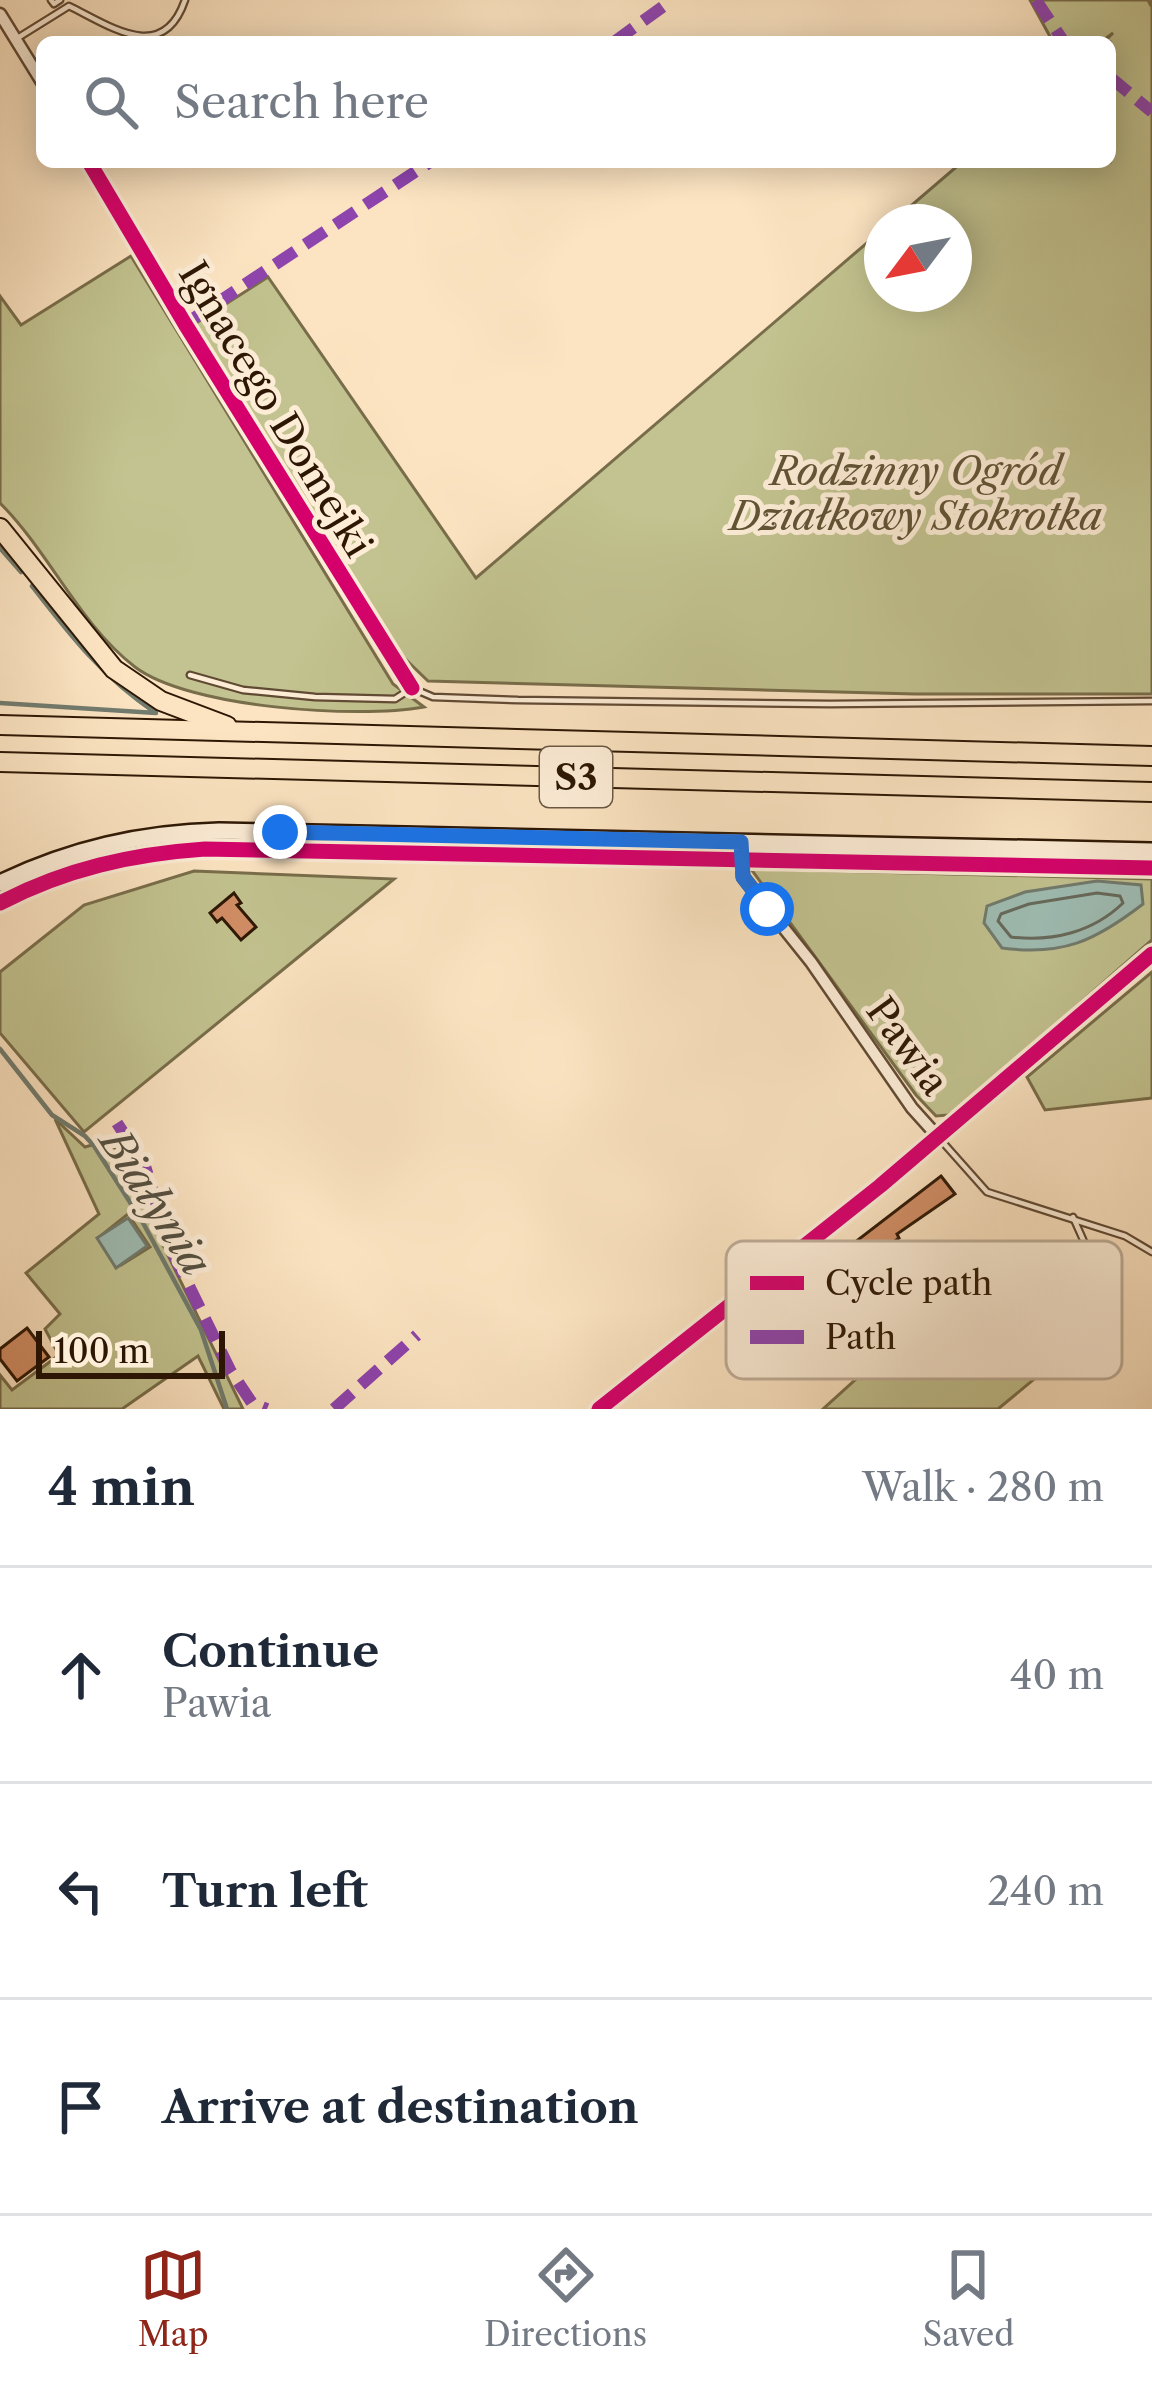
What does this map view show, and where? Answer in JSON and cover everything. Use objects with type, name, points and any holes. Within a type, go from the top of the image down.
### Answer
[{"type":"highway","points":[[0,528],[114,669],[161,701],[243,732]]},
{"type":"highway","name":"S3","points":[[0,725],[1152,755]]},
{"type":"highway","name":"S3","points":[[0,762],[1152,792]]},
{"type":"main road","points":[[0,883],[92,848],[184,832],[1152,850]]},
{"type":"street","points":[[0,14],[36,72]]},
{"type":"street","name":"Ignacego Domejki","points":[[93,168],[412,688]]},
{"type":"street","name":"Pawia","points":[[741,842],[743,877],[939,1138]]},
{"type":"street","points":[[810,1241],[939,1138],[1152,953]]},
{"type":"street","points":[[599,1409],[726,1308]]},
{"type":"lane","points":[[51,0],[54,4],[60,0]]},
{"type":"lane","points":[[149,36],[178,18],[185,0]]},
{"type":"lane","points":[[16,39],[69,6],[132,36]]},
{"type":"lane","points":[[190,675],[243,690],[315,697],[395,699],[412,688],[433,697],[542,700],[1152,701]]},
{"type":"lane","name":"Pawia","points":[[939,1138],[987,1192],[1073,1217],[1125,1236],[1152,1252]]},
{"type":"lane","points":[[1073,1217],[1084,1241]]},
{"type":"green space","name":"Rodzinny Ogród Działkowy Stokrotka","points":[[1030,0],[1148,0],[1150,4],[1152,0],[1152,694],[915,694],[428,681],[394,648],[193,325],[268,277],[476,578],[864,245],[864,312],[972,312],[972,204],[913,204],[955,168],[1116,168],[1116,36],[1050,36]]},
{"type":"green space","points":[[131,256],[393,684],[424,707],[359,712],[275,707],[160,681],[135,667],[97,630],[0,503],[0,296],[21,325]]},
{"type":"green space","points":[[751,869],[1152,879],[1152,940],[961,1107],[936,1116]]},
{"type":"green space","points":[[194,871],[394,879],[84,1132],[0,1033],[0,972],[84,905]]},
{"type":"green space","points":[[1152,972],[1152,1098],[1045,1110],[1027,1077]]},
{"type":"green space","points":[[55,1119],[85,1147],[109,1140],[143,1195],[243,1409],[224,1409],[198,1356],[122,1409],[0,1409],[0,1375],[12,1390],[59,1355],[45,1329],[60,1314],[26,1273],[99,1214]],"holes":[[[128,1214],[150,1247],[121,1265],[98,1238]]]},
{"type":"green space","points":[[856,1379],[1034,1379],[998,1409],[823,1409]]},
{"type":"water","points":[[1097,881],[1141,885],[1143,904],[1093,936],[1043,950],[1002,948],[984,923],[987,906],[1025,892]]},
{"type":"water","points":[[128,1218],[147,1246],[116,1268],[97,1238]]},
{"type":"building","points":[[234,893],[241,903],[237,905],[256,927],[241,940],[222,918],[217,922],[210,913]]},
{"type":"building","points":[[941,1176],[955,1194],[897,1234],[895,1241],[856,1241]]},
{"type":"building","points":[[27,1328],[49,1357],[17,1381],[0,1359],[0,1349]]},
{"type":"waterway","points":[[0,548],[21,572]]},
{"type":"waterway","points":[[0,703],[156,713],[103,670],[32,586]]},
{"type":"waterway","name":"Białynia","points":[[0,1049],[52,1115],[94,1146],[142,1221],[201,1330],[227,1409]]},
{"type":"marked path","points":[[622,36],[672,0]]},
{"type":"marked path","points":[[1036,0],[1060,36]]},
{"type":"marked path","points":[[1116,82],[1152,112]]},
{"type":"marked path","points":[[185,324],[421,168]]},
{"type":"marked path","points":[[117,1123],[145,1166],[168,1243],[230,1370],[252,1403],[267,1409]]},
{"type":"marked path","points":[[334,1409],[417,1335]]},
{"type":"cycle path","points":[[93,168],[412,688]]},
{"type":"cycle path","points":[[0,903],[100,865],[205,849],[1152,868]]},
{"type":"cycle path","points":[[811,1241],[1152,954]]},
{"type":"cycle path","points":[[599,1409],[726,1308]]},
{"type":"route","points":[[280,832],[741,842],[743,877],[767,909]]}]
